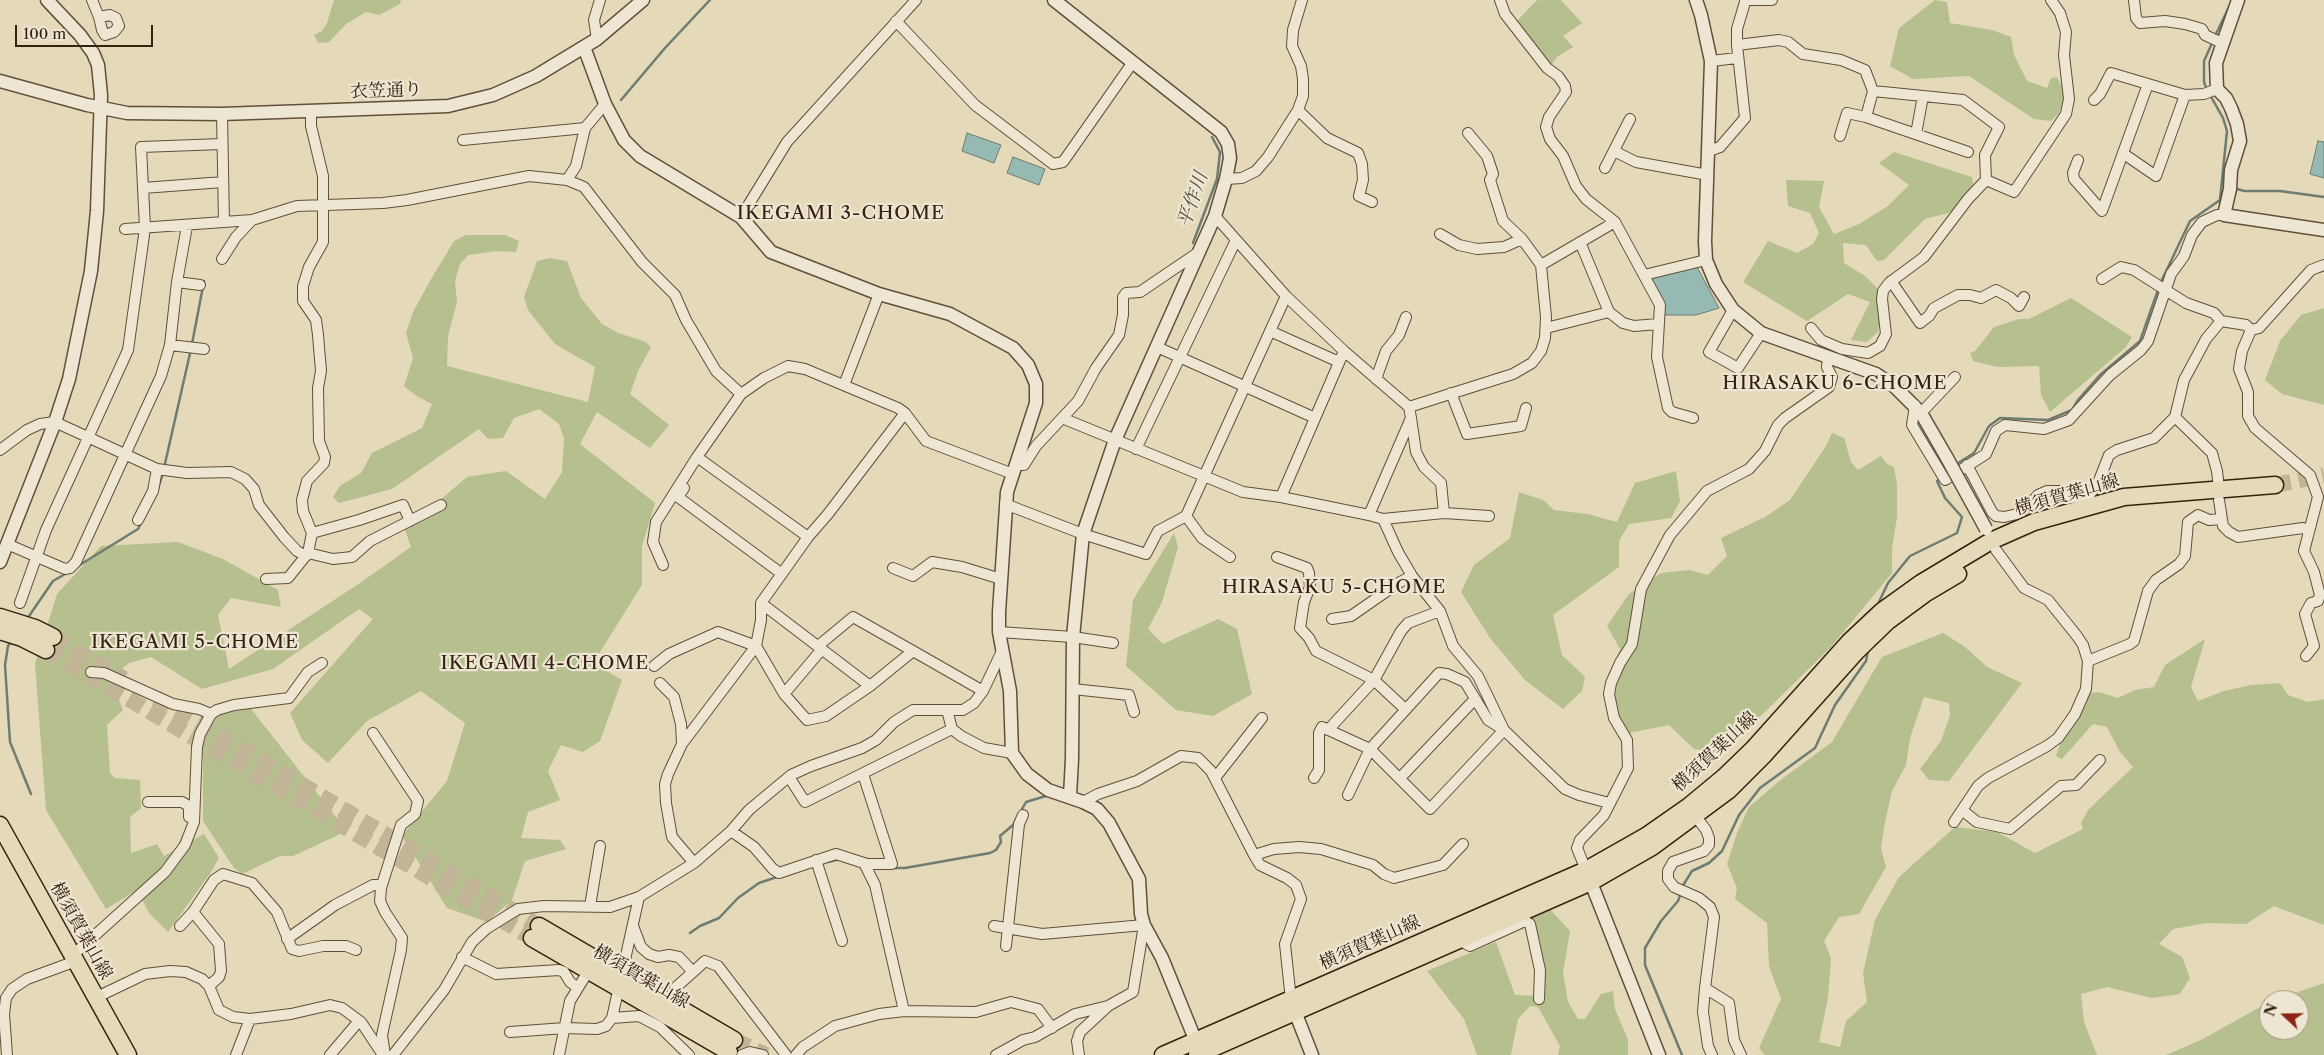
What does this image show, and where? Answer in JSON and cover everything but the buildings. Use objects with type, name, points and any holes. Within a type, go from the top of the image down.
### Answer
[{"type":"main road","name":"横須賀葉山線","points":[[1162,1055],[1198,1050],[1652,847],[1692,811],[1730,790],[1765,754],[1856,644],[1888,614],[1926,593],[1991,540],[2038,531],[2097,513],[2219,495],[2275,489]]},
{"type":"main road","points":[[0,617],[35,628],[50,643],[22,638],[0,631]]},
{"type":"main road","name":"横須賀葉山線","points":[[0,825],[128,1055]]},
{"type":"main road","name":"横須賀葉山線","points":[[620,980],[590,970],[535,932],[620,980],[735,1049]]},
{"type":"street","points":[[0,562],[55,422],[69,379],[91,271],[97,211],[101,80],[93,53],[80,35],[48,0]]},
{"type":"street","points":[[92,0],[99,17]]},
{"type":"street","points":[[597,39],[594,20],[600,0]]},
{"type":"street","name":"衣笠通り","points":[[0,81],[117,112],[143,114],[222,114],[448,106],[493,95],[536,76],[597,39],[643,0]]},
{"type":"street","points":[[740,217],[787,142],[916,0]]},
{"type":"street","points":[[1054,0],[1221,132],[1228,144],[1230,158],[1215,216],[1115,440],[1083,534],[1073,637],[1070,796]]},
{"type":"street","points":[[1226,179],[1242,178],[1256,171],[1268,157],[1298,110],[1303,96],[1303,79],[1301,66],[1292,46],[1293,30],[1302,0]]},
{"type":"street","points":[[1500,0],[1505,14],[1547,68],[1558,76],[1565,86],[1566,92],[1549,117],[1546,127],[1550,139],[1563,156],[1576,186],[1586,199],[1615,222],[1660,305],[1657,358],[1668,408],[1672,412],[1693,418]]},
{"type":"street","points":[[1696,0],[1703,22],[1711,61],[1705,241],[1706,260],[1716,284],[1733,310],[1760,333],[1833,353],[1876,374],[1894,386],[1918,409],[1991,540],[2024,588],[2048,600],[2056,607],[2083,645],[2088,661],[2086,689],[2067,728],[2047,746],[1983,782],[1970,796],[1954,822]]},
{"type":"street","points":[[1709,151],[1720,147],[1745,118],[1737,58],[1737,29],[1745,1],[1772,0]]},
{"type":"street","points":[[1986,180],[2014,192],[2066,114],[2069,99],[2064,55],[2066,32],[2060,13],[2051,0]]},
{"type":"street","points":[[2134,0],[2136,18],[2140,23],[2165,21],[2185,24],[2202,29],[2205,35],[2216,41]]},
{"type":"street","points":[[2224,215],[2230,189],[2231,170],[2240,141],[2237,124],[2231,108],[2226,98],[2217,89],[2216,41],[2238,0]]},
{"type":"street","points":[[896,21],[975,105],[1053,164],[1063,162],[1133,62]]},
{"type":"street","points":[[1737,45],[1779,40],[1788,42],[1803,54],[1855,64],[1865,70],[1874,91],[1866,117]]},
{"type":"street","points":[[584,47],[605,104],[624,140],[640,156],[740,217],[754,230],[765,246],[779,257],[879,294],[950,314],[1013,348],[1028,364],[1036,384],[1036,403],[1005,504],[1001,579],[999,632],[1010,692],[1012,752],[1027,774],[1048,790],[1070,796],[1097,809],[1109,823],[1139,879],[1144,924],[1133,992],[1108,1006],[1080,1032],[1078,1041],[1079,1055]]},
{"type":"street","points":[[1711,61],[1737,58]]},
{"type":"street","points":[[2094,100],[2100,94],[2111,73],[2185,95],[2204,94],[2217,89]]},
{"type":"street","points":[[2078,160],[2073,173],[2074,180],[2102,211],[2148,84]]},
{"type":"street","points":[[1811,328],[1833,353],[1868,353],[1880,346],[1886,334],[1883,292],[1891,281],[1924,257],[1986,180],[1985,154],[1999,127],[1963,100],[1874,91]]},
{"type":"street","points":[[2124,154],[2156,176],[2185,95]]},
{"type":"street","points":[[1916,134],[1923,96]]},
{"type":"street","points":[[567,180],[576,166],[584,128],[605,104]]},
{"type":"street","points":[[1298,110],[1327,138],[1358,153],[1362,164],[1363,180],[1359,196],[1372,202]]},
{"type":"street","points":[[266,579],[288,578],[307,554],[312,532],[302,511],[302,500],[307,481],[324,463],[325,458],[319,441],[318,388],[321,371],[316,320],[302,300],[303,286],[309,267],[323,242],[323,176],[311,126],[311,111]]},
{"type":"street","points":[[1840,136],[1847,113],[1866,117],[1968,152]]},
{"type":"street","points":[[222,114],[224,222]]},
{"type":"street","points":[[1605,168],[1630,119]]},
{"type":"street","points":[[463,140],[584,128]]},
{"type":"street","points":[[1370,515],[1410,412],[1451,393],[1513,374],[1532,363],[1540,351],[1546,328],[1541,265],[1522,238],[1503,221],[1490,180],[1493,174],[1487,156],[1468,133]]},
{"type":"street","points":[[20,603],[36,556],[128,350],[145,228],[142,188],[142,147],[222,144]]},
{"type":"street","points":[[1614,151],[1636,162],[1708,175]]},
{"type":"street","points":[[125,229],[252,220],[297,206],[383,203],[407,200],[529,176],[567,180],[584,187],[642,262],[676,295],[686,320],[716,370],[741,394]]},
{"type":"street","points":[[142,188],[223,182]]},
{"type":"street","points":[[1955,377],[1918,409],[1912,425],[1945,480],[1967,464],[1986,454],[1996,430],[2005,425],[2044,430],[2069,420],[2110,375],[2141,350],[2148,341],[2171,274],[2184,256],[2192,235],[2202,222],[2217,215],[2224,215],[2324,230]]},
{"type":"street","points":[[1215,216],[1286,296],[1410,412],[1416,452],[1424,467],[1441,483],[1444,513]]},
{"type":"street","points":[[222,260],[236,237],[252,220]]},
{"type":"street","points":[[1541,265],[1615,222]]},
{"type":"street","points":[[7,544],[64,569],[73,565],[161,376],[170,345],[177,282],[188,226]]},
{"type":"street","points":[[1440,234],[1459,245],[1477,248],[1504,247],[1522,238]]},
{"type":"street","points":[[1136,449],[1236,240]]},
{"type":"street","points":[[1580,242],[1609,312],[1623,323],[1634,326],[1658,324]]},
{"type":"street","points":[[663,564],[653,542],[656,522],[697,457],[741,394],[764,378],[788,366],[805,368],[905,413],[926,440],[1015,470],[1024,465],[1036,446],[1078,401],[1096,368],[1119,335],[1124,315],[1123,297],[1126,292],[1140,292],[1199,252]]},
{"type":"street","points":[[1644,275],[1706,260]]},
{"type":"street","points":[[2251,330],[2259,328],[2311,270],[2324,265]]},
{"type":"street","points":[[2102,279],[2121,267],[2127,268],[2166,289],[2174,297],[2214,312],[2221,321],[2246,325],[2251,330]]},
{"type":"street","points":[[1891,281],[1920,323],[1929,316],[1934,308],[1958,295],[1970,295],[1981,298],[1996,290],[2011,298],[2019,306],[2024,298]]},
{"type":"street","points":[[177,282],[200,285]]},
{"type":"street","points":[[844,385],[879,294]]},
{"type":"street","points":[[1005,504],[1083,534],[1146,554],[1158,531],[1186,516],[1286,296]]},
{"type":"street","points":[[1733,310],[1709,352],[1738,368],[1760,333]]},
{"type":"street","points":[[1546,328],[1609,312]]},
{"type":"street","points":[[1376,379],[1386,351],[1399,335],[1406,317]]},
{"type":"street","points":[[1967,464],[1992,512],[1996,516],[2004,518],[2017,514],[2038,495],[2047,490],[2062,491],[2072,498],[2090,494],[2098,483],[2109,455],[2117,450],[2154,438],[2175,417],[2184,380],[2206,339],[2221,321]]},
{"type":"street","points":[[2251,330],[2242,351],[2239,369],[2248,392],[2248,416],[2255,428],[2302,467],[2313,481],[2318,502],[2304,551],[2314,572],[2320,594],[2318,601],[2311,603],[2305,614],[2314,646],[2306,656]]},
{"type":"street","points":[[1270,331],[1339,362]]},
{"type":"street","points":[[170,345],[204,349]]},
{"type":"street","points":[[1157,348],[1315,418]]},
{"type":"street","points":[[1281,497],[1344,351]]},
{"type":"street","points":[[1659,1055],[1577,848],[1580,840],[1604,815],[1628,768],[1629,753],[1627,740],[1614,718],[1609,694],[1611,683],[1620,663],[1632,644],[1640,589],[1670,536],[1707,491],[1749,469],[1765,451],[1778,425],[1785,418],[1830,387],[1832,377],[1827,367],[1833,353]]},
{"type":"street","points":[[1451,393],[1467,434],[1521,426],[1526,408]]},
{"type":"street","points":[[694,863],[672,837],[666,803],[665,784],[682,744],[756,646],[761,620],[761,603],[808,537],[905,413]]},
{"type":"street","points":[[2175,417],[2212,453],[2217,471],[2223,526],[2228,532],[2238,537],[2303,528],[2309,531]]},
{"type":"street","points":[[1062,418],[1243,492],[1281,497],[1383,519],[1444,513],[1489,516]]},
{"type":"street","points":[[0,450],[27,430],[40,424],[55,422],[157,469],[187,473],[230,472],[245,479],[254,489],[259,505],[284,537],[298,551],[333,559],[352,557],[370,541],[441,505]]},
{"type":"street","points":[[697,457],[808,537]]},
{"type":"street","points":[[138,520],[152,491],[157,469]]},
{"type":"street","points":[[682,481],[686,485],[678,497],[782,574]]},
{"type":"street","points":[[312,532],[359,520],[402,505],[410,522]]},
{"type":"street","points":[[2088,661],[2134,641],[2148,590],[2156,580],[2179,564],[2185,556],[2188,522],[2198,515],[2209,520],[2222,520]]},
{"type":"street","points":[[1186,516],[1202,538],[1230,557]]},
{"type":"street","points":[[1383,519],[1398,552],[1412,576],[1440,611],[1453,646],[1478,676],[1504,730]]},
{"type":"street","points":[[1277,557],[1307,568],[1310,587],[1304,602],[1300,628],[1316,650],[1374,680],[1406,709]]},
{"type":"street","points":[[893,568],[913,576],[932,562],[1001,579]]},
{"type":"street","points":[[1332,619],[1351,616],[1400,582],[1412,576]]},
{"type":"street","points":[[761,603],[870,686]]},
{"type":"street","points":[[1328,730],[1374,680],[1401,630],[1408,623],[1440,611]]},
{"type":"street","points":[[784,694],[820,647],[853,617],[983,691]]},
{"type":"street","points":[[654,666],[669,654],[718,632],[756,646],[784,694],[807,720],[826,716],[870,686],[912,650]]},
{"type":"street","points":[[999,632],[1073,637],[1113,643]]},
{"type":"street","points":[[393,1055],[444,990],[472,942],[486,929],[518,909],[544,906],[610,907],[639,897],[694,863],[731,831],[749,810],[789,777],[811,766],[862,748],[876,740],[894,722],[913,710],[963,710],[974,703],[983,691],[1002,651]]},
{"type":"street","points":[[8,1055],[4,1014],[6,998],[12,989],[27,979],[74,959],[165,872],[185,845],[194,822],[197,747],[200,734],[211,714],[217,710],[234,705],[289,698],[308,672],[322,663]]},
{"type":"street","points":[[91,672],[104,674],[172,704],[199,708],[211,714]]},
{"type":"street","points":[[1348,795],[1370,749],[1439,673],[1447,674],[1465,682],[1488,720],[1504,730],[1565,789],[1609,803]]},
{"type":"street","points":[[660,683],[674,697],[681,724],[682,744]]},
{"type":"street","points":[[1073,689],[1129,695],[1134,712]]},
{"type":"street","points":[[1400,778],[1475,699]]},
{"type":"street","points":[[947,710],[952,729],[978,746],[995,751],[1012,752]]},
{"type":"street","points":[[1215,778],[1262,718]]},
{"type":"street","points":[[1314,778],[1319,770],[1319,732],[1322,727],[1370,749],[1430,809],[1504,730]]},
{"type":"street","points":[[789,777],[805,802],[952,729]]},
{"type":"street","points":[[373,733],[418,801],[415,814],[401,825],[382,885],[380,901],[384,912],[402,938],[399,960],[382,1035],[384,1055]]},
{"type":"street","points":[[1083,802],[1098,794],[1137,781],[1181,756],[1198,758],[1205,763],[1215,778],[1260,865],[1287,878],[1296,885],[1301,899],[1285,944],[1293,1006],[1312,1055]]},
{"type":"street","points":[[1962,810],[1977,822],[2010,829],[2061,786],[2076,785],[2100,760]]},
{"type":"street","points":[[731,831],[754,847],[779,873],[836,854],[864,863],[892,864],[863,774]]},
{"type":"street","points":[[148,802],[182,802],[189,806],[189,821],[194,822]]},
{"type":"street","points":[[1692,811],[1706,830],[1709,845],[1704,851],[1674,862],[1668,870],[1668,879],[1674,887],[1699,898],[1710,907],[1714,917],[1703,1012],[1708,1046],[1712,1055]]},
{"type":"street","points":[[1006,946],[1019,824],[1023,815]]},
{"type":"street","points":[[1254,855],[1274,849],[1298,847],[1321,849],[1373,865],[1384,874],[1394,878],[1443,865],[1463,844]]},
{"type":"street","points":[[590,906],[600,846]]},
{"type":"street","points":[[816,860],[842,941]]},
{"type":"street","points":[[864,863],[875,885],[904,1011]]},
{"type":"street","points":[[180,926],[193,912],[214,880],[223,874],[252,883],[277,912],[292,949],[299,951],[323,946],[346,946],[356,950]]},
{"type":"street","points":[[287,939],[336,905],[373,884],[382,885]]},
{"type":"street","points":[[510,1032],[565,1028],[597,1029],[606,1026],[612,1018],[639,897]]},
{"type":"street","points":[[193,912],[219,944],[221,971],[219,977],[208,986]]},
{"type":"street","points":[[1460,932],[1466,944],[1470,946],[1525,921],[1530,924],[1540,970],[1539,998]]},
{"type":"street","points":[[994,926],[1042,934],[1144,924]]},
{"type":"street","points":[[1144,924],[1162,958],[1198,1050]]},
{"type":"street","points":[[633,926],[641,948],[649,954],[658,957],[669,955],[679,957],[693,972]]},
{"type":"street","points":[[462,957],[496,974],[558,970],[564,972],[570,982],[578,988]]},
{"type":"street","points":[[675,988],[705,961],[718,966],[786,1055]]},
{"type":"street","points":[[559,1055],[570,1001],[590,970]]},
{"type":"street","points":[[95,998],[145,974],[160,972],[194,974],[208,986],[219,1010],[226,1016],[250,1019],[291,1014],[330,1005],[342,1008],[359,1021],[384,1055]]},
{"type":"street","points":[[1705,988],[1729,1003],[1734,1040],[1741,1055]]},
{"type":"street","points":[[796,1055],[803,1047],[835,1026],[879,1014],[904,1011],[976,1012],[1011,1002],[1038,1009],[1052,1028]]},
{"type":"street","points":[[996,1055],[1023,1040],[1035,1038],[1075,1014],[1108,1006]]},
{"type":"street","points":[[612,1018],[639,1016],[650,1020],[689,1055]]},
{"type":"street","points":[[236,1055],[250,1019]]},
{"type":"street","points":[[330,1055],[359,1021]]},
{"type":"street","points":[[735,1049],[763,1055]]},
{"type":"green space","points":[[334,0],[401,0],[400,4],[379,15],[366,12],[346,24],[329,42],[318,43],[314,35],[322,31],[327,23]]},
{"type":"green space","points":[[1537,0],[1561,0],[1582,23],[1563,36],[1573,47],[1557,57],[1550,67],[1516,22]]},
{"type":"green space","points":[[1935,0],[1947,2],[1950,23],[1992,30],[2011,37],[2014,55],[2027,81],[2047,88],[2051,78],[2057,77],[2066,96],[2059,113],[2051,121],[2034,119],[1969,76],[1913,79],[1890,66],[1899,28]]},
{"type":"green space","points":[[1894,152],[1972,177],[1974,188],[1953,212],[1925,219],[1884,260],[1877,261],[1866,245],[1843,243],[1844,263],[1865,276],[1879,290],[1881,308],[1878,332],[1867,342],[1851,340],[1870,302],[1848,294],[1807,321],[1743,282],[1768,241],[1797,253],[1813,244],[1819,233],[1810,213],[1788,206],[1786,180],[1824,181],[1819,207],[1834,234],[1859,224],[1888,206],[1909,185],[1879,163]]},
{"type":"green space","points":[[466,235],[505,235],[519,241],[516,252],[497,251],[468,255],[460,264],[455,281],[457,302],[448,336],[447,366],[588,402],[595,367],[555,344],[528,310],[524,297],[537,261],[549,258],[567,261],[581,298],[602,324],[618,333],[646,342],[651,347],[638,371],[630,394],[669,425],[650,448],[597,412],[580,444],[655,503],[642,546],[642,585],[593,663],[622,680],[600,741],[583,752],[561,745],[548,771],[560,800],[528,812],[521,838],[560,840],[566,849],[525,861],[512,900],[487,922],[447,908],[402,836],[447,781],[465,723],[421,691],[367,721],[328,763],[302,740],[290,713],[373,619],[359,609],[273,669],[202,689],[151,657],[129,663],[111,678],[123,710],[107,725],[110,773],[115,778],[140,780],[141,808],[130,817],[131,853],[157,844],[164,856],[204,834],[219,858],[168,932],[149,913],[137,890],[106,909],[46,810],[35,664],[57,594],[101,546],[178,542],[223,559],[278,590],[281,607],[231,598],[218,615],[229,669],[360,583],[411,547],[405,530],[467,477],[506,471],[545,499],[562,472],[564,438],[559,424],[539,409],[514,418],[503,438],[488,439],[479,429],[392,489],[339,503],[333,497],[340,486],[361,473],[372,453],[422,428],[432,404],[415,395],[404,386],[413,358],[406,333],[413,312],[454,241]]},
{"type":"green space","points":[[2071,298],[2132,337],[2126,347],[2050,412],[2041,395],[2039,366],[1997,367],[1973,361],[1970,353],[1975,351],[1994,327],[2019,319],[2029,319]]},
{"type":"green space","points":[[2324,308],[2324,405],[2282,394],[2265,380],[2280,341],[2301,315]]},
{"type":"green space","points":[[1832,433],[1844,438],[1851,462],[1858,470],[1881,456],[1887,464],[1894,467],[1897,484],[1897,517],[1892,548],[1892,573],[1831,647],[1722,754],[1694,749],[1669,725],[1629,733],[1617,714],[1611,677],[1612,668],[1620,649],[1607,626],[1629,594],[1661,573],[1689,570],[1708,575],[1727,556],[1721,538],[1765,517],[1790,500],[1826,446]]},
{"type":"green space","points":[[1676,471],[1680,501],[1671,518],[1629,524],[1619,541],[1619,567],[1553,615],[1562,655],[1585,677],[1582,691],[1563,709],[1525,680],[1490,638],[1461,592],[1474,565],[1510,538],[1519,492],[1543,500],[1554,510],[1587,514],[1617,522],[1635,483]]},
{"type":"green space","points":[[1174,533],[1178,547],[1162,602],[1148,629],[1163,644],[1218,619],[1237,629],[1252,694],[1213,716],[1176,710],[1126,666],[1133,600]]},
{"type":"green space","points":[[1943,633],[1965,647],[1987,667],[2022,683],[1949,781],[1929,780],[1920,769],[1941,741],[1950,715],[1949,703],[1924,697],[1910,738],[1906,765],[1892,791],[1885,822],[1881,848],[1886,867],[1859,914],[1839,917],[1824,941],[1831,958],[1828,998],[1819,1042],[1840,1047],[1846,1021],[1867,1002],[1863,973],[1875,920],[1899,877],[1955,827],[1997,832],[2035,853],[2083,829],[2081,823],[2088,810],[2133,767],[2120,752],[2107,727],[2093,724],[2062,759],[2056,756],[2060,744],[2090,693],[2099,692],[2118,698],[2135,690],[2154,687],[2165,665],[2205,639],[2191,687],[2198,701],[2224,691],[2251,685],[2280,683],[2288,695],[2308,702],[2324,699],[2324,925],[2274,906],[2246,924],[2207,923],[2173,929],[2159,944],[2182,957],[2190,978],[2180,994],[2152,998],[2107,987],[2081,994],[2084,1022],[2097,1055],[1765,1055],[1759,1048],[1781,999],[1769,966],[1767,923],[1735,899],[1737,888],[1727,864],[1737,833],[1749,807],[1778,782],[1832,742],[1882,657]]},
{"type":"green space","points":[[248,705],[347,831],[293,856],[280,856],[242,874],[234,868],[203,821],[203,737],[212,719],[220,711]]},
{"type":"green space","points":[[1547,906],[1570,931],[1563,973],[1568,1002],[1578,1019],[1585,1019],[1601,994],[1613,991],[1615,1009],[1628,1040],[1628,1055],[1558,1055],[1560,1046],[1538,1007],[1530,1006],[1518,1019],[1511,1055],[1477,1055],[1464,1019],[1427,971],[1496,942],[1515,995],[1541,996],[1531,914]]},
{"type":"green space","points":[[2324,983],[2324,1055],[2166,1055],[2201,1040],[2259,1008],[2259,1040],[2309,1040],[2309,990],[2304,990]]},
{"type":"water","points":[[967,133],[1001,145],[994,163],[962,151]]},
{"type":"water","points":[[2318,141],[2324,142],[2324,178],[2310,174]]},
{"type":"water","points":[[1013,157],[1045,169],[1039,185],[1007,173]]},
{"type":"water","points":[[1697,267],[1719,308],[1696,315],[1662,315],[1663,305],[1652,278]]},
{"type":"waterway","points":[[621,100],[665,48],[710,0]]},
{"type":"waterway","points":[[2215,36],[2229,7]]},
{"type":"waterway","points":[[2207,90],[2204,82],[2204,61],[2213,41]]},
{"type":"waterway","points":[[2160,284],[2190,221],[2220,200],[2227,131],[2223,118],[2210,95]]},
{"type":"waterway","name":"平作川","points":[[1193,243],[1217,179],[1220,152],[1212,137]]},
{"type":"waterway","points":[[2234,188],[2244,191],[2280,191],[2324,197]]},
{"type":"waterway","points":[[192,344],[204,281]]},
{"type":"waterway","points":[[1955,465],[1974,453],[1989,426],[2000,418],[2048,420],[2072,410],[2078,400],[2100,375],[2140,341],[2158,290]]},
{"type":"waterway","points":[[164,468],[191,349]]},
{"type":"waterway","points":[[158,489],[163,473]]},
{"type":"waterway","points":[[1877,606],[1888,583],[1910,556],[1957,533],[1962,517],[1945,498],[1937,481],[1940,479]]},
{"type":"waterway","points":[[78,566],[138,529],[142,521]]},
{"type":"waterway","points":[[27,619],[53,581],[67,573]]},
{"type":"waterway","points":[[11,642],[8,646],[5,665],[10,742],[31,794]]},
{"type":"waterway","points":[[1682,887],[1692,871],[1709,863],[1722,851],[1739,815],[1760,788],[1815,748],[1835,705],[1866,661],[1868,651]]},
{"type":"waterway","points":[[891,868],[905,868],[990,853],[996,850],[1001,842],[1000,836],[1013,825],[1026,802],[1049,795]]},
{"type":"waterway","points":[[828,862],[840,859]]},
{"type":"waterway","points":[[690,933],[700,926],[719,918],[738,898],[759,883],[777,877]]},
{"type":"waterway","points":[[1681,893],[1678,901],[1661,921],[1645,948],[1645,965],[1682,1055]]},
{"type":"tunnel","points":[[2275,485],[2324,475]]},
{"type":"tunnel","points":[[53,637],[124,679]]},
{"type":"tunnel","points":[[46,650],[532,938]]},
{"type":"tunnel","points":[[156,698],[539,926]]},
{"type":"tunnel","points":[[734,1040],[766,1055]]},
{"type":"district","name":"IKEGAMI 3-CHOME","points":[[841,214]]},
{"type":"district","name":"HIRASAKU 6-CHOME","points":[[1835,384]]},
{"type":"district","name":"HIRASAKU 5-CHOME","points":[[1334,588]]},
{"type":"district","name":"IKEGAMI 5-CHOME","points":[[195,643]]},
{"type":"district","name":"IKEGAMI 4-CHOME","points":[[545,664]]}]
